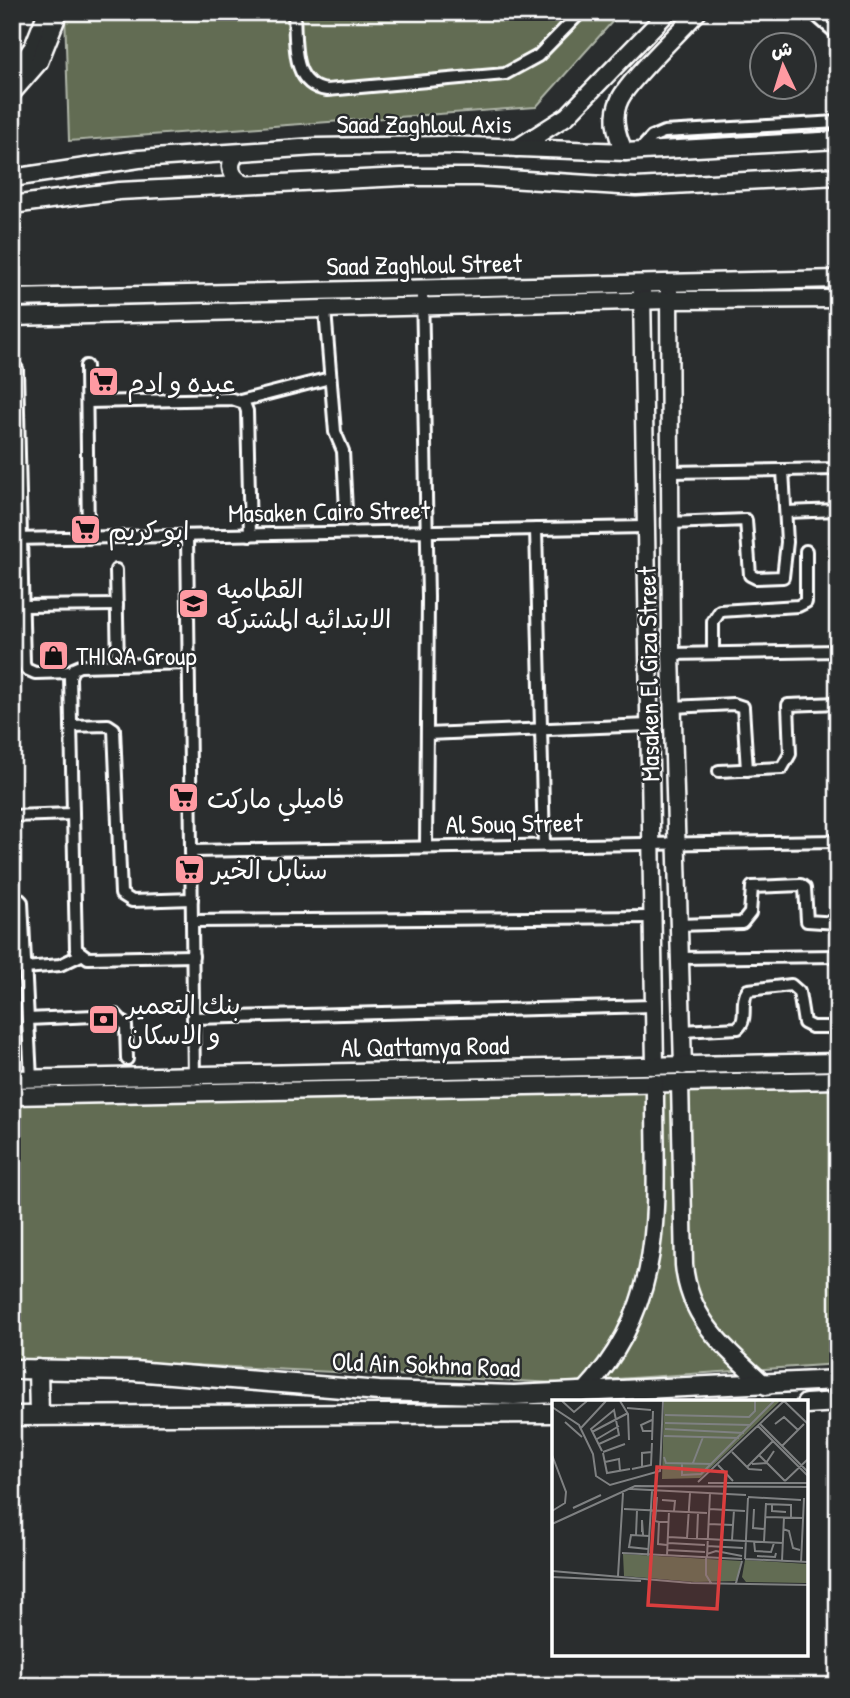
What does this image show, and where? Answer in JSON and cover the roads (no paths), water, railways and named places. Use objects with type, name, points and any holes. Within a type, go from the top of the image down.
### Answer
[{"type":"main road","name":"Old Ain Sokhna Road","points":[[12,1369],[188,1374],[421,1394],[583,1393],[766,1386],[838,1380]]},
{"type":"main road","points":[[38,1369],[39,1415]]},
{"type":"main road","points":[[808,1404],[838,1402]]},
{"type":"main road","name":"Old Ain Sokhna Road","points":[[12,1416],[552,1413]]},
{"type":"street","points":[[12,76],[33,47],[47,12]]},
{"type":"street","points":[[12,93],[39,62],[59,12]]},
{"type":"street","points":[[294,12],[301,74],[312,86],[327,90],[505,74],[538,56],[581,12]]},
{"type":"street","points":[[517,148],[568,116],[668,12]]},
{"type":"street","points":[[698,12],[621,97],[615,123],[617,137],[632,152],[652,137],[664,132],[838,121]]},
{"type":"street","points":[[812,12],[838,35]]},
{"type":"street","points":[[833,12],[838,16]]},
{"type":"street","points":[[600,84],[621,97]]},
{"type":"street","name":"Saad Zaghloul Axis","points":[[12,178],[126,161],[379,145],[632,152],[838,140]]},
{"type":"street","points":[[237,153],[232,161],[231,171],[245,184]]},
{"type":"street","name":"Saad Zaghloul Axis","points":[[12,205],[119,191],[440,176],[636,187],[838,176]]},
{"type":"street","name":"Saad Zaghloul Street","points":[[12,298],[838,279]]},
{"type":"street","name":"Masaken El Giza Street","points":[[642,282],[655,1066]]},
{"type":"street","name":"Masaken El Giza Street","points":[[668,282],[671,654],[683,1066]]},
{"type":"street","points":[[422,289],[426,847]]},
{"type":"street","name":"Saad Zaghloul Street","points":[[12,317],[669,300],[838,299]]},
{"type":"street","points":[[325,310],[335,432],[342,451],[346,512]]},
{"type":"street","points":[[86,366],[88,538]]},
{"type":"street","points":[[17,369],[16,539],[26,669],[35,673],[71,672],[80,666],[189,663]]},
{"type":"street","points":[[86,402],[240,401],[330,378]]},
{"type":"street","points":[[240,401],[247,411],[250,535]]},
{"type":"street","points":[[670,472],[838,469]]},
{"type":"street","points":[[670,523],[746,520],[750,575],[781,578],[786,571],[787,512],[783,470]]},
{"type":"street","points":[[787,512],[838,510]]},
{"type":"street","name":"Masaken Cairo Street","points":[[16,539],[646,527]]},
{"type":"street","points":[[536,529],[544,845]]},
{"type":"street","points":[[187,536],[194,1084]]},
{"type":"street","points":[[713,653],[713,622],[720,611],[798,606],[806,602],[806,551]]},
{"type":"street","points":[[116,570],[118,665]]},
{"type":"street","points":[[22,606],[117,605]]},
{"type":"street","points":[[671,654],[838,651]]},
{"type":"street","points":[[71,672],[75,944],[81,955]]},
{"type":"street","points":[[719,771],[775,769],[786,765],[790,754],[788,705],[838,703]]},
{"type":"street","points":[[673,707],[734,704],[743,706],[747,770]]},
{"type":"street","points":[[71,726],[108,725],[114,729],[121,894],[132,901],[192,899]]},
{"type":"street","points":[[427,734],[649,725]]},
{"type":"street","points":[[12,816],[73,814]]},
{"type":"street","name":"Al Souq Street","points":[[191,851],[838,841]]},
{"type":"street","points":[[677,925],[742,923],[750,914],[753,886],[802,885],[806,890],[807,921],[838,923]]},
{"type":"street","points":[[12,892],[22,902],[31,1079]]},
{"type":"street","points":[[192,921],[653,917]]},
{"type":"street","points":[[25,968],[60,965],[81,955],[192,956]]},
{"type":"street","points":[[679,958],[838,956]]},
{"type":"street","points":[[682,1031],[738,1028],[744,1021],[743,998],[748,990],[791,985],[799,992],[804,1023],[812,1027],[838,1027]]},
{"type":"street","points":[[193,1018],[653,1006]]},
{"type":"street","points":[[28,1018],[117,1015],[126,1026],[127,1059]]},
{"type":"street","name":"Al Qattamya Road","points":[[12,1096],[194,1084],[655,1066],[838,1062]]},
{"type":"street","name":"Al Qattamya Road","points":[[12,1079],[194,1084],[838,1080]]},
{"type":"street","points":[[583,1393],[625,1338],[649,1273],[654,1242],[655,1083]]},
{"type":"street","points":[[681,1083],[684,1265],[688,1290],[708,1331],[766,1386]]},
{"type":"place","name":"عبده و ادم","points":[[104,382]]},
{"type":"place","name":"ابو كريم","points":[[85,530]]},
{"type":"place","name":"القطاميه الابتدائيه المشتركه","points":[[194,603]]},
{"type":"place","name":"THIQA Group","points":[[53,655]]},
{"type":"place","name":"فاميلي ماركت","points":[[184,798]]},
{"type":"place","name":"سنابل الخير","points":[[189,869]]},
{"type":"place","name":"بنك التعمير و الاسكان","points":[[104,1019]]}]
